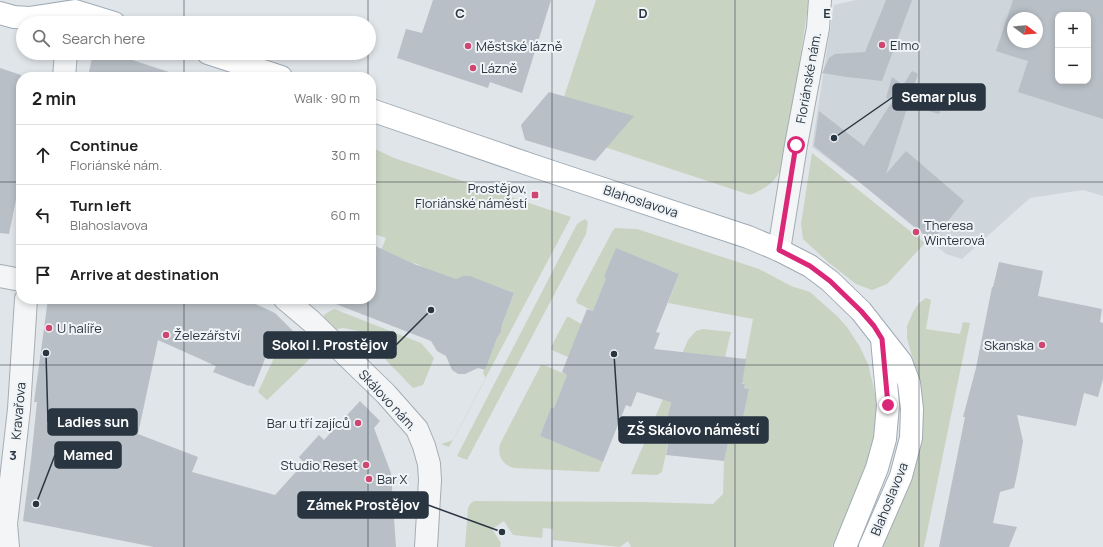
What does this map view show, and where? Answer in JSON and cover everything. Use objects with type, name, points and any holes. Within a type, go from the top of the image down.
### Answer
[{"type":"main road","points":[[42,16],[75,11],[91,16]]},
{"type":"main road","points":[[0,13],[16,17]]},
{"type":"main road","points":[[229,60],[266,72]]},
{"type":"main road","name":"Blahoslavova","points":[[376,112],[748,237],[779,250],[810,266],[830,281],[861,311],[901,362],[909,383],[912,410],[911,438],[901,476],[870,547]]},
{"type":"main road","name":"Blahoslavova","points":[[844,547],[877,468],[885,440],[888,405],[882,339]]},
{"type":"street","name":"Floriánské nám.","points":[[779,250],[796,145],[818,28],[820,0]]},
{"type":"street","points":[[64,72],[65,60]]},
{"type":"street","points":[[0,276],[16,279]]},
{"type":"street","name":"Kravařova","points":[[8,547],[6,524],[20,410],[26,304]]},
{"type":"street","name":"Skálovo nám.","points":[[291,304],[311,321],[386,394],[417,429],[429,464],[430,497],[426,547]]},
{"type":"shaded area","points":[[856,0],[1103,0],[1103,196],[1083,190],[1030,198],[962,259],[946,254],[863,185],[812,147],[834,5]]},
{"type":"green space","points":[[596,0],[809,0],[785,157],[780,171],[769,185],[750,195],[553,130]]},
{"type":"green space","points":[[376,149],[394,158],[571,217],[486,378],[483,373],[497,338],[501,332],[502,325],[514,293],[469,276],[463,276],[457,280],[381,250],[386,238],[376,235]]},
{"type":"green space","points":[[812,153],[925,243],[887,284],[872,290],[856,284],[828,262],[803,239],[801,224]]},
{"type":"green space","points":[[585,219],[588,222],[586,234],[467,460],[457,456],[577,224]]},
{"type":"green space","points":[[615,228],[637,229],[759,269],[791,286],[810,292],[847,327],[860,347],[868,364],[877,401],[877,419],[874,449],[854,501],[832,547],[631,547],[628,541],[620,547],[553,540],[553,529],[543,528],[542,538],[513,535],[504,521],[492,529],[501,543],[500,547],[465,547],[468,508],[474,501],[713,504],[723,494],[724,461],[730,435],[739,437],[749,389],[744,388],[745,384],[741,383],[753,319],[668,303],[679,274],[616,249],[593,311],[577,303],[576,300]]},
{"type":"green space","points":[[926,298],[931,300],[926,329],[960,334],[963,322],[970,323],[924,547],[878,547],[921,402],[916,371],[907,338],[907,326],[919,303]]},
{"type":"green space","points":[[334,309],[421,343],[434,358],[423,385],[413,388],[358,331],[343,328],[333,330],[322,319],[325,314]]},
{"type":"green space","points":[[567,317],[583,325],[570,358],[552,350],[551,347]]},
{"type":"green space","points":[[703,329],[731,332],[725,357],[687,353],[674,387],[667,419],[673,420],[662,472],[657,475],[631,474],[688,340],[696,331]]},
{"type":"green space","points":[[293,332],[315,354],[267,400],[258,392],[275,356],[277,357]]},
{"type":"green space","points":[[541,365],[567,375],[554,408],[551,407],[540,436],[603,462],[599,472],[514,468],[507,465],[500,456],[500,444]]},
{"type":"green space","points":[[453,440],[449,447],[441,444]]},
{"type":"building","name":"Městské lázně","points":[[433,0],[551,0],[522,93],[490,82],[488,88],[397,58],[406,29],[422,33]]},
{"type":"building","name":"Elmo","points":[[886,0],[912,0],[882,81],[822,73],[829,58],[835,54],[865,52]]},
{"type":"building","points":[[1013,0],[1103,0],[1103,119],[1018,92],[1028,61],[996,51],[1007,18],[1007,48],[1043,48],[1043,12],[1009,12]]},
{"type":"building","points":[[92,60],[132,60],[169,72],[89,72]]},
{"type":"building","points":[[0,68],[16,73],[16,200],[9,234],[0,233]]},
{"type":"building","points":[[912,71],[918,74],[912,91],[940,111],[939,114],[908,105],[886,174],[906,151],[964,201],[932,241],[814,146],[819,111],[864,146],[893,100],[886,98],[892,77],[903,85]]},
{"type":"building","points":[[549,92],[634,116],[595,161],[525,140],[521,125]]},
{"type":"building","points":[[376,246],[414,264],[456,279],[463,276],[470,276],[514,293],[502,325],[501,332],[497,338],[485,370],[478,368],[465,374],[458,374],[452,370],[446,356],[437,351],[431,341],[336,304],[376,304]]},
{"type":"building","points":[[616,248],[679,274],[656,332],[660,333],[654,349],[746,359],[742,384],[745,384],[744,388],[749,389],[739,437],[730,435],[724,461],[666,455],[673,420],[667,419],[671,402],[637,392],[631,407],[626,405],[603,462],[540,436],[551,407],[554,408],[567,375],[562,372],[587,309],[593,311],[606,278],[604,277]]},
{"type":"building","points":[[999,262],[1043,271],[1038,296],[1102,309],[1100,322],[1103,323],[1103,379],[1098,397],[1084,393],[1076,426],[1017,415],[1023,441],[1014,488],[1000,492],[993,523],[1017,527],[1009,547],[939,547],[965,417],[963,417],[976,368],[992,287]]},
{"type":"building","points":[[47,304],[256,304],[275,313],[293,331],[277,357],[268,351],[254,387],[213,372],[216,366],[158,340],[138,434],[198,457],[192,472],[275,495],[304,463],[299,457],[319,435],[324,440],[360,401],[380,421],[374,428],[391,473],[396,547],[154,547],[23,521],[37,402],[34,402]]},
{"type":"place","name":"Elmo","points":[[882,45]]},
{"type":"place","name":"Městské lázně","points":[[468,46]]},
{"type":"place","name":"Lázně","points":[[473,68]]},
{"type":"place","name":"Semar plus","points":[[834,138]]},
{"type":"place","name":"Prostějov, Floriánské náměstí","points":[[535,195]]},
{"type":"place","name":"Theresa Winterová","points":[[916,232]]},
{"type":"place","name":"Sokol I. Prostějov","points":[[431,310]]},
{"type":"place","name":"U halíře","points":[[49,328]]},
{"type":"place","name":"Železářství","points":[[166,335]]},
{"type":"place","name":"Skanska","points":[[1042,345]]},
{"type":"place","name":"Ladies sun","points":[[46,353]]},
{"type":"place","name":"ZŠ Skálovo náměstí","points":[[614,354]]},
{"type":"place","name":"Bar u tří zajíců","points":[[358,423]]},
{"type":"place","name":"Studio Reset","points":[[366,465]]},
{"type":"place","name":"Bar X","points":[[369,479]]},
{"type":"place","name":"Mamed","points":[[36,504]]},
{"type":"place","name":"Zámek Prostějov","points":[[502,532]]},
{"type":"route","points":[[796,145],[779,250],[810,266],[830,281],[874,326],[882,339],[888,405]]}]
